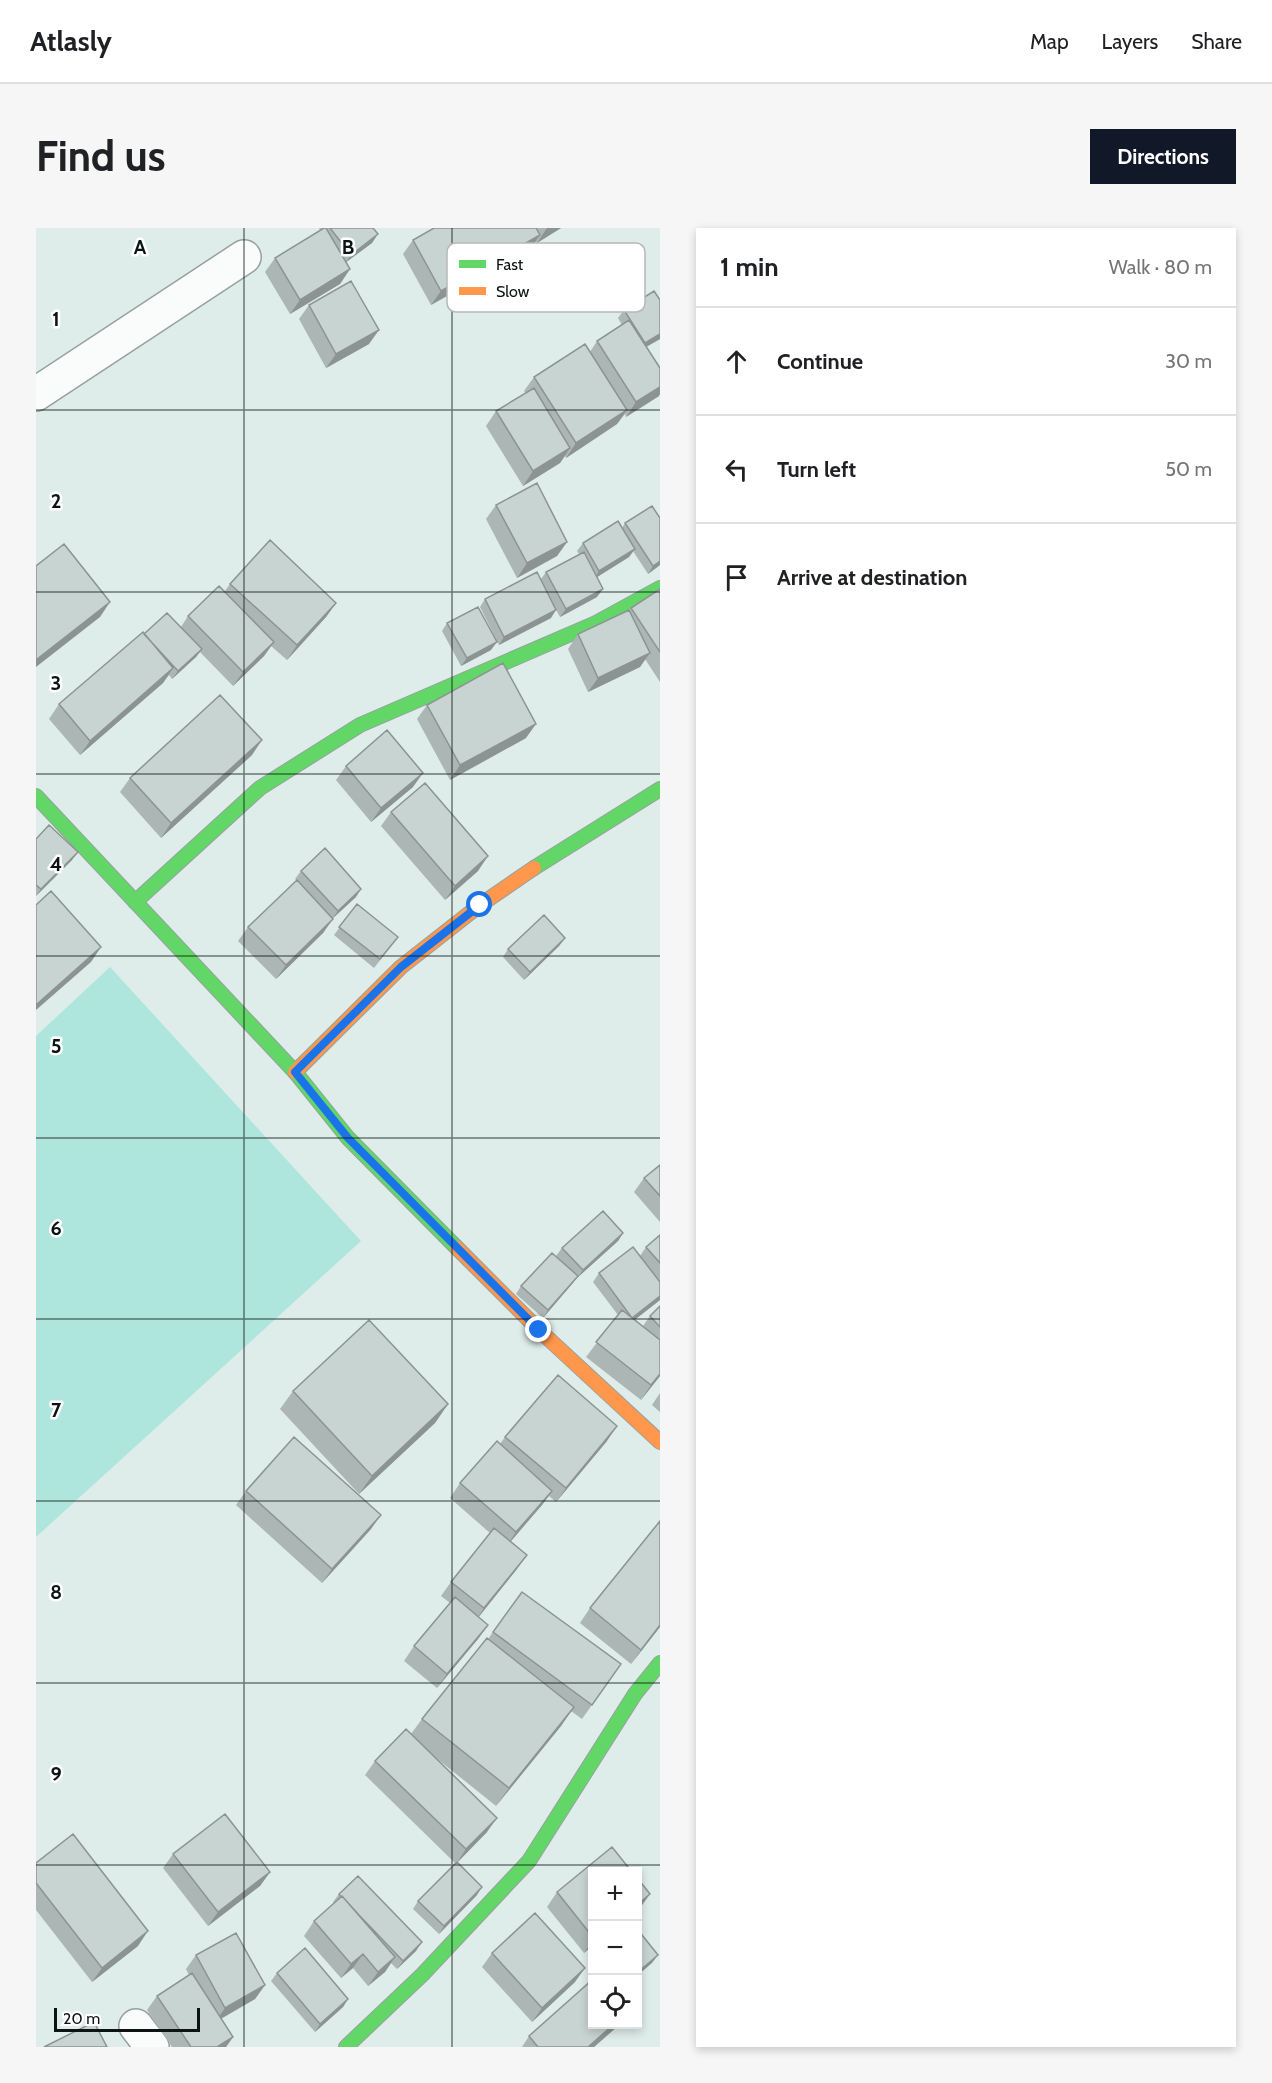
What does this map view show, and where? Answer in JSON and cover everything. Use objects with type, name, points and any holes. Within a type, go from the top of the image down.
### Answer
[{"type":"street","points":[[36,394],[244,257]]},
{"type":"street","points":[[135,902],[260,788],[360,725],[596,623],[660,588]]},
{"type":"street","points":[[295,1072],[410,960],[480,905],[554,854],[660,789]]},
{"type":"street","points":[[36,796],[295,1072],[357,1146],[539,1330],[660,1442]]},
{"type":"street","points":[[346,2047],[422,1975],[529,1861],[635,1694],[660,1663]]},
{"type":"shaded area","points":[[110,967],[361,1241],[36,1537],[36,1036]]},
{"type":"building","points":[[324,228],[350,269],[300,300],[275,258]]},
{"type":"building","points":[[330,228],[373,228],[378,234],[351,255]]},
{"type":"building","points":[[434,228],[536,228],[540,235],[526,243],[447,243],[447,288],[441,291],[413,240]]},
{"type":"building","points":[[351,281],[379,330],[336,354],[309,305]]},
{"type":"building","points":[[654,291],[660,300],[660,334],[645,343],[625,312],[645,312],[645,297]]},
{"type":"building","points":[[629,320],[660,368],[660,387],[636,402],[597,341]]},
{"type":"building","points":[[585,344],[627,410],[576,443],[534,377]]},
{"type":"building","points":[[534,388],[570,448],[533,471],[496,411]]},
{"type":"building","points":[[537,483],[567,542],[527,563],[496,505]]},
{"type":"building","points":[[652,506],[660,518],[660,561],[653,566],[625,523]]},
{"type":"building","points":[[618,521],[635,549],[599,571],[583,543]]},
{"type":"building","points":[[270,540],[336,603],[297,645],[230,584]]},
{"type":"building","points":[[64,544],[110,602],[36,660],[36,566]]},
{"type":"building","points":[[584,552],[603,589],[566,609],[546,572]]},
{"type":"building","points":[[537,572],[556,610],[504,637],[485,599]]},
{"type":"building","points":[[219,586],[274,642],[243,672],[188,616]]},
{"type":"building","points":[[660,589],[660,652],[631,608]]},
{"type":"building","points":[[478,607],[497,642],[467,658],[447,623]]},
{"type":"building","points":[[629,610],[650,653],[598,678],[578,634]]},
{"type":"building","points":[[167,613],[202,649],[178,671],[144,634]]},
{"type":"building","points":[[143,632],[173,668],[90,741],[59,704]]},
{"type":"building","points":[[503,663],[536,724],[460,765],[427,705]]},
{"type":"building","points":[[220,695],[262,740],[171,823],[130,778]]},
{"type":"building","points":[[387,730],[423,773],[381,808],[346,766]]},
{"type":"building","points":[[425,783],[488,856],[455,886],[391,812]]},
{"type":"building","points":[[49,825],[78,852],[41,889],[36,885],[36,839]]},
{"type":"building","points":[[325,848],[361,889],[338,911],[301,871]]},
{"type":"building","points":[[297,880],[333,919],[286,965],[248,927]]},
{"type":"building","points":[[51,891],[101,947],[36,1005],[36,905]]},
{"type":"building","points":[[357,904],[398,937],[380,959],[339,927]]},
{"type":"building","points":[[544,915],[565,938],[530,972],[508,949]]},
{"type":"building","points":[[660,1165],[660,1196],[644,1178]]},
{"type":"building","points":[[603,1211],[623,1233],[583,1270],[562,1248]]},
{"type":"building","points":[[660,1235],[660,1263],[646,1247]]},
{"type":"building","points":[[633,1247],[660,1282],[660,1296],[632,1318],[599,1273]]},
{"type":"building","points":[[552,1253],[578,1276],[548,1310],[521,1286]]},
{"type":"building","points":[[660,1306],[660,1327],[650,1316]]},
{"type":"building","points":[[622,1310],[660,1340],[660,1374],[651,1385],[596,1342]]},
{"type":"building","points":[[369,1320],[448,1404],[372,1476],[293,1391]]},
{"type":"building","points":[[558,1375],[617,1426],[566,1488],[505,1437]]},
{"type":"building","points":[[294,1437],[381,1515],[332,1569],[246,1491]]},
{"type":"building","points":[[497,1441],[552,1491],[516,1532],[460,1483]]},
{"type":"building","points":[[660,1521],[660,1625],[641,1650],[590,1608]]},
{"type":"building","points":[[494,1528],[527,1555],[484,1608],[451,1582]]},
{"type":"building","points":[[522,1592],[621,1664],[592,1705],[493,1632]]},
{"type":"building","points":[[455,1597],[488,1625],[447,1674],[414,1646]]},
{"type":"building","points":[[487,1638],[574,1707],[509,1788],[422,1719]]},
{"type":"building","points":[[406,1729],[497,1818],[466,1849],[375,1761]]},
{"type":"building","points":[[225,1814],[270,1872],[218,1912],[173,1854]]},
{"type":"building","points":[[73,1834],[148,1931],[102,1968],[36,1883],[36,1863]]},
{"type":"building","points":[[612,1847],[628,1867],[588,1867],[588,1931],[557,1892]]},
{"type":"building","points":[[457,1862],[482,1887],[444,1926],[418,1901]]},
{"type":"building","points":[[358,1876],[422,1942],[403,1961],[339,1894]]},
{"type":"building","points":[[642,1884],[650,1894],[642,1901]]},
{"type":"building","points":[[342,1896],[395,1957],[378,1972],[363,1954],[351,1964],[314,1921]]},
{"type":"building","points":[[535,1913],[585,1968],[542,2008],[492,1953]]},
{"type":"building","points":[[236,1933],[265,1985],[225,2008],[196,1955]]},
{"type":"building","points":[[642,1935],[658,1955],[642,1969]]},
{"type":"building","points":[[305,1948],[348,1999],[320,2024],[277,1973]]},
{"type":"building","points":[[192,1973],[233,2037],[217,2047],[191,2047],[157,1996]]},
{"type":"building","points":[[588,1984],[588,2029],[608,2029],[588,2047],[538,2047],[529,2036]]},
{"type":"building","points":[[94,2022],[107,2047],[44,2047]]},
{"type":"traffic: fast","points":[[135,902],[260,788],[360,725],[596,623],[660,588]]},
{"type":"traffic: fast","points":[[534,868],[660,789]]},
{"type":"traffic: fast","points":[[36,796],[295,1072],[348,1138],[457,1248]]},
{"type":"traffic: fast","points":[[346,2047],[422,1975],[529,1861],[635,1694],[660,1663]]},
{"type":"traffic: slow","points":[[295,1072],[401,967],[480,905],[534,868]]},
{"type":"traffic: slow","points":[[457,1248],[539,1330],[660,1442]]},
{"type":"route","points":[[480,905],[401,967],[295,1072],[348,1138],[539,1330]]}]
